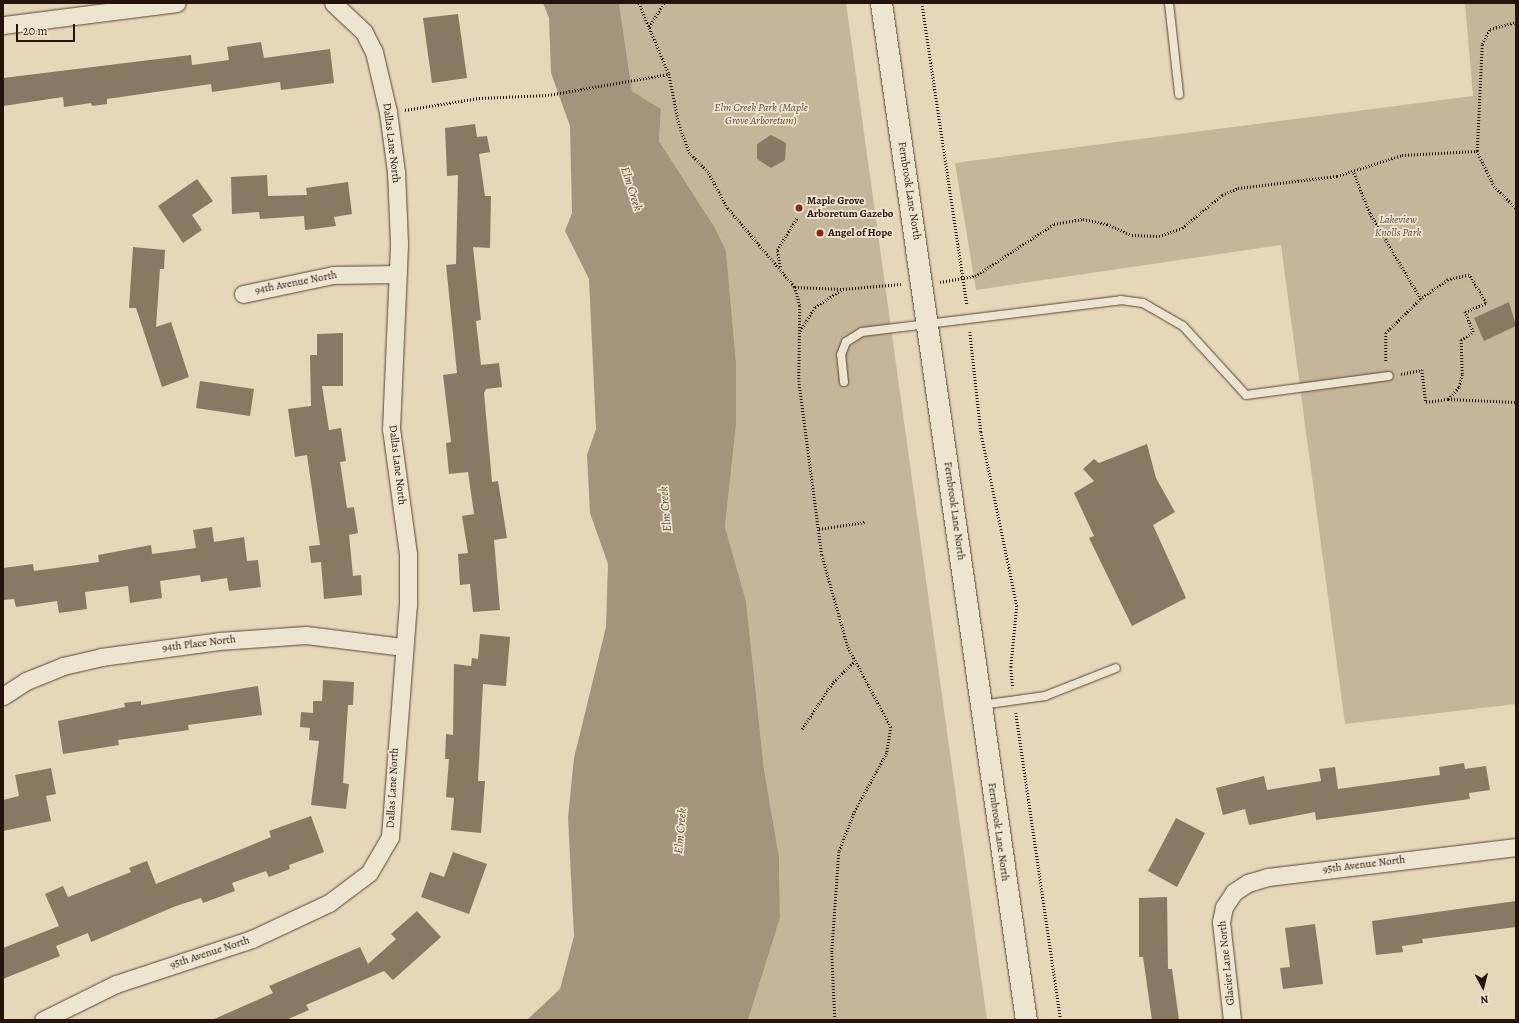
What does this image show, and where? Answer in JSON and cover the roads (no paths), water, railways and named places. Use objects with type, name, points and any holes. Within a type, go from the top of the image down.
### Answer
[{"type":"street","points":[[3,25],[177,3]]},
{"type":"street","name":"Dallas Lane North","points":[[333,3],[364,32],[382,77],[388,112],[398,207],[397,274],[390,429],[408,554],[404,647],[394,816],[390,837],[369,872]]},
{"type":"street","name":"Fernbrook Lane North","points":[[881,3],[928,324],[980,705],[1026,1020]]},
{"type":"street","name":"94th Avenue North","points":[[243,294],[333,275],[397,274]]},
{"type":"street","name":"94th Place North","points":[[3,696],[26,681],[63,666],[101,657],[219,641],[306,635],[404,647]]},
{"type":"street","name":"95th Avenue North","points":[[1224,907],[1234,892],[1248,883],[1268,877],[1516,846]]},
{"type":"street","name":"95th Avenue North","points":[[43,1020],[116,984],[252,940],[292,922],[330,903],[369,872]]},
{"type":"street","name":"Glacier Lane North","points":[[1224,907],[1221,922],[1232,1020]]},
{"type":"lane","points":[[1169,3],[1179,94]]},
{"type":"lane","points":[[844,382],[841,356],[846,342],[862,332],[1121,300],[1144,304],[1183,326],[1246,395],[1389,376]]},
{"type":"lane","points":[[980,705],[1015,701],[1081,685],[1116,668]]},
{"type":"water","name":"Elm Creek","points":[[543,3],[619,3],[632,91],[661,109],[659,141],[715,228],[726,251],[736,362],[736,425],[725,527],[746,601],[764,769],[779,857],[780,918],[748,1020],[527,1020],[560,989],[574,936],[568,818],[574,758],[606,627],[608,564],[590,513],[587,455],[596,429],[589,279],[565,231],[572,213],[570,126],[551,73],[549,18]]},
{"type":"place","name":"Maple Grove Arboretum Gazebo","points":[[799,208]]},
{"type":"place","name":"Angel of Hope","points":[[820,233]]},
{"type":"park label","name":"Elm Creek Park (Maple Grove Arboretum)","points":[[761,115]]},
{"type":"park label","name":"Lakeview Knolls Park","points":[[1398,227]]}]
